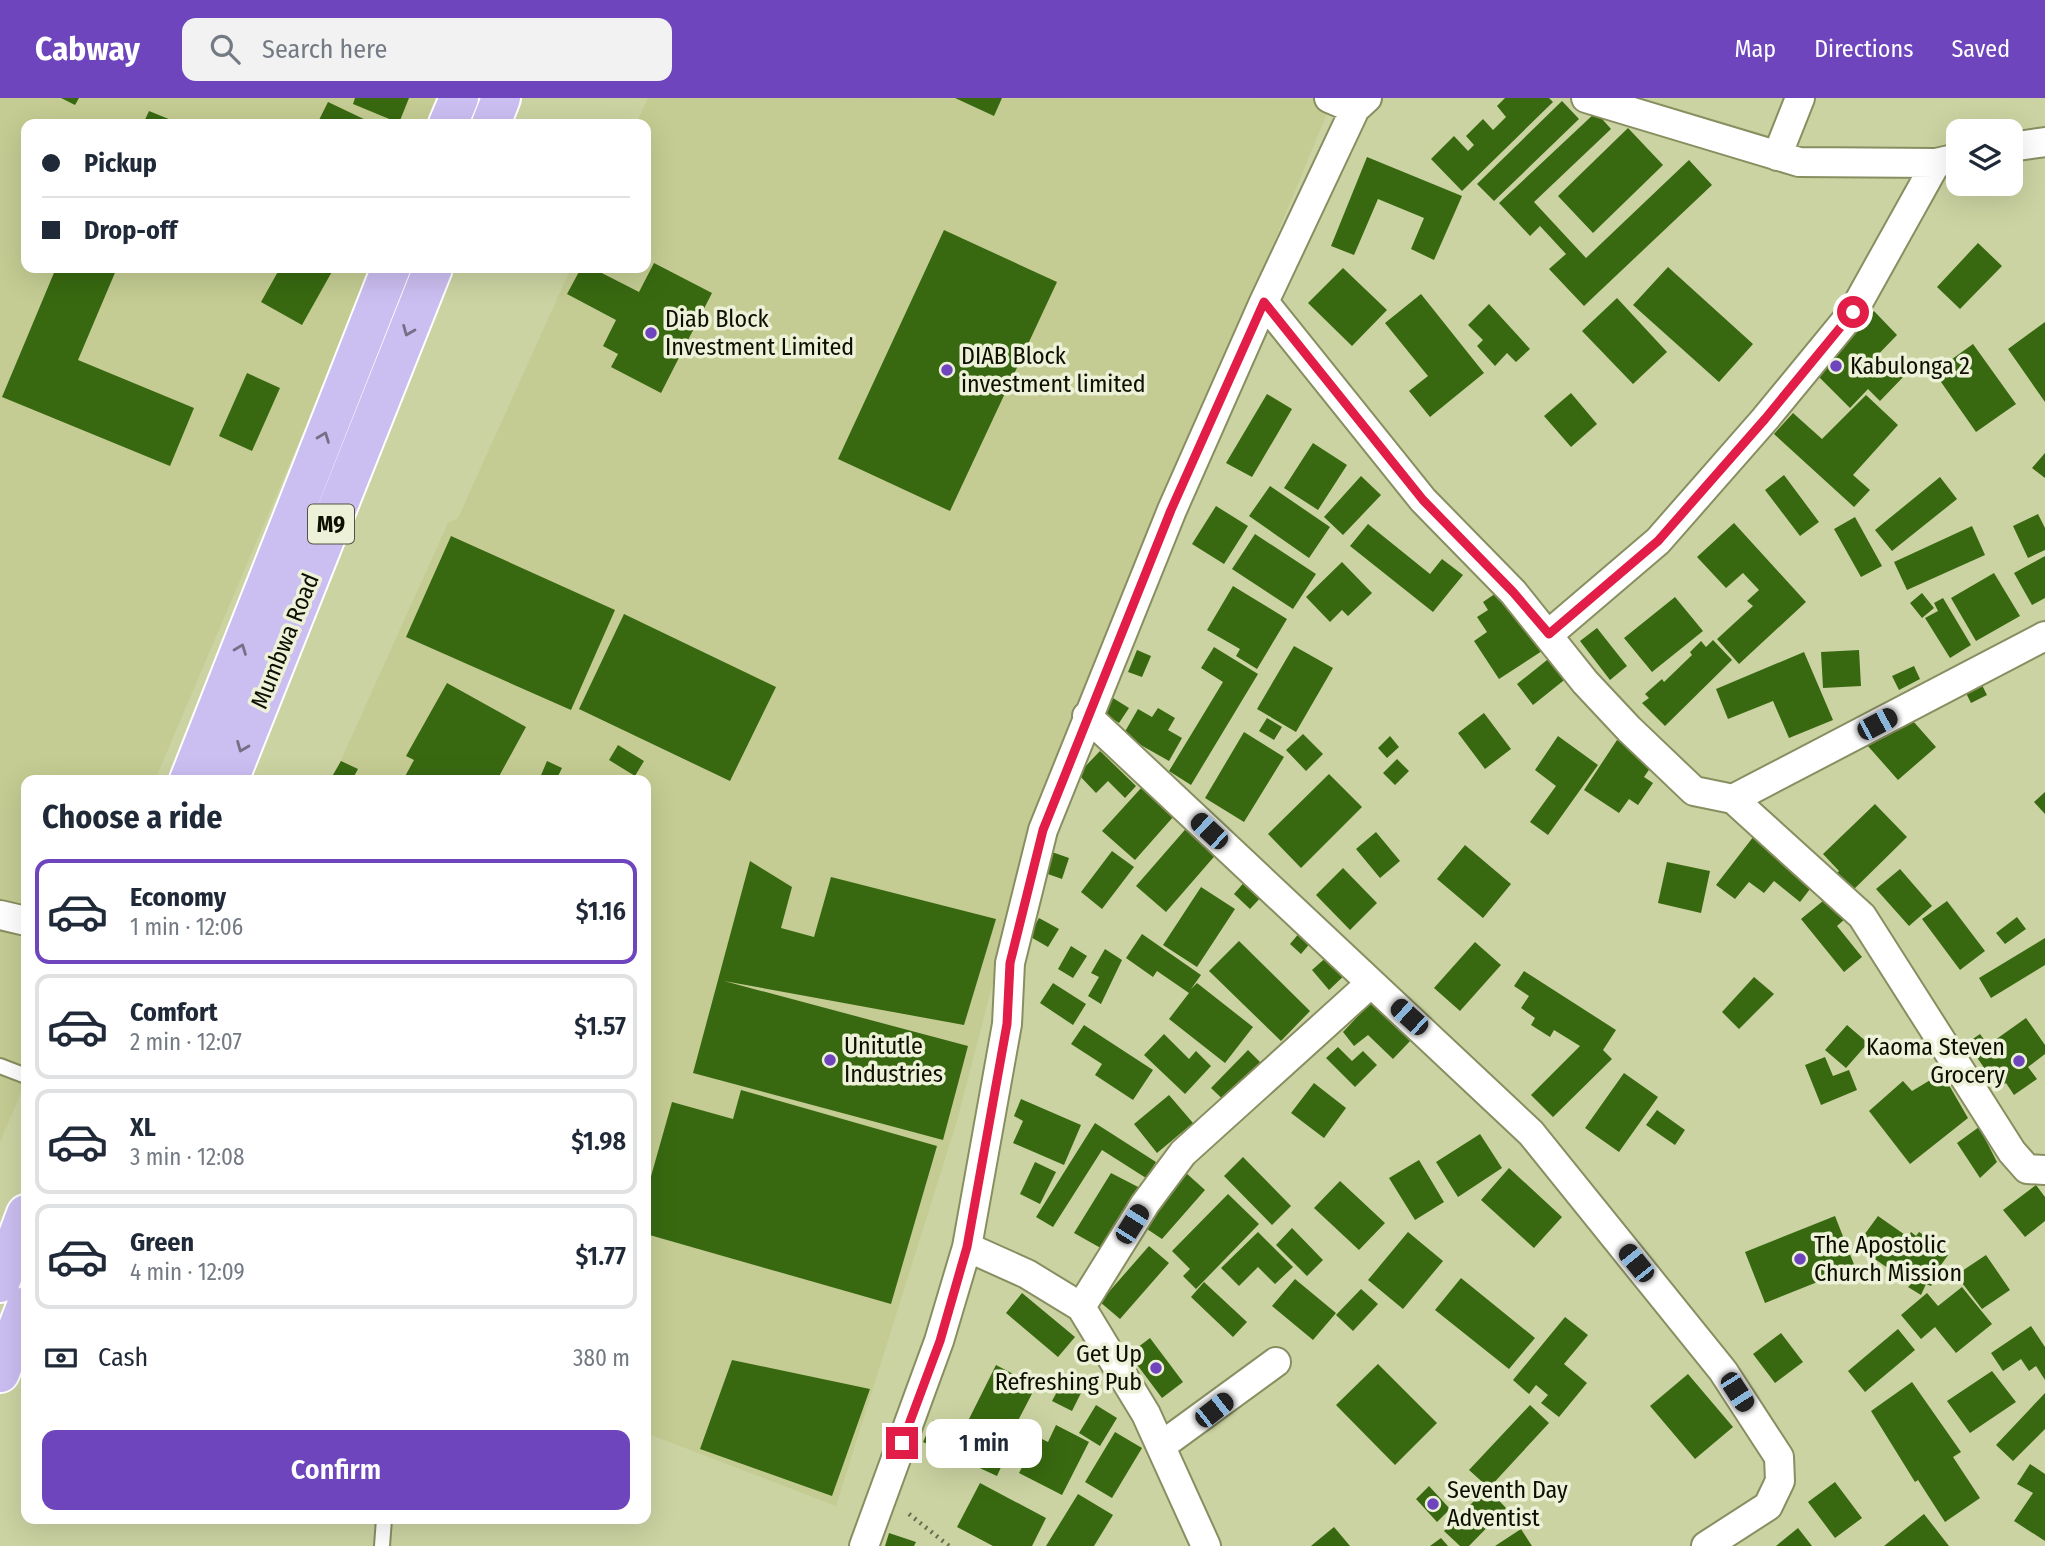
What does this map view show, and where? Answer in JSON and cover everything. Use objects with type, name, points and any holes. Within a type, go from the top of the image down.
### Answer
[{"type":"main road","points":[[450,119],[459,98]]},
{"type":"main road","points":[[493,119],[501,98]]},
{"type":"main road","name":"Mumbwa Road","points":[[191,775],[389,273]]},
{"type":"main road","name":"Mumbwa Road","points":[[231,775],[431,273]]},
{"type":"main road","points":[[0,1283],[21,1227]]},
{"type":"main road","points":[[0,1373],[21,1319]]},
{"type":"street","points":[[864,1546],[940,1341],[967,1247],[1007,1024],[1010,963],[1043,830],[1171,510],[1264,302],[1361,104],[1329,98]]},
{"type":"street","points":[[1586,98],[1799,162],[1946,160]]},
{"type":"street","points":[[1777,156],[1800,98]]},
{"type":"street","points":[[2023,145],[2045,142]]},
{"type":"street","points":[[1549,634],[1658,541],[1765,419],[1853,312],[1946,162]]},
{"type":"street","points":[[1264,302],[1423,500],[1513,592],[1586,682],[1682,781],[1694,791],[1733,799],[1863,916],[2012,1152],[2027,1169],[2045,1170]]},
{"type":"street","points":[[1733,799],[2045,636]]},
{"type":"street","points":[[1087,716],[1371,984],[1447,1050],[1531,1133],[1723,1371],[1779,1457],[1780,1481],[1768,1506],[1706,1546]]},
{"type":"street","points":[[0,915],[21,920]]},
{"type":"street","points":[[1081,1307],[1144,1204],[1183,1153],[1371,984]]},
{"type":"street","points":[[967,1247],[1027,1274],[1081,1307],[1118,1363],[1161,1446],[1206,1546]]},
{"type":"street","points":[[1161,1446],[1276,1363]]},
{"type":"lane","points":[[0,1066],[21,1074]]},
{"type":"lane","points":[[382,1546],[384,1524]]},
{"type":"path","points":[[884,1494],[949,1546]]},
{"type":"shaded area","points":[[0,98],[446,98],[437,119],[21,119],[21,273],[371,273],[157,775],[21,775],[21,1093],[0,1142]]},
{"type":"shaded area","points":[[648,98],[1333,99],[1037,814],[957,1121],[836,1506],[651,1435],[651,775],[334,775],[448,523],[458,518],[569,273],[651,273],[651,119],[638,119]]},
{"type":"building","points":[[61,98],[79,98],[75,105]]},
{"type":"building","points":[[355,98],[409,98],[401,119],[389,119],[353,104]]},
{"type":"building","points":[[955,98],[1002,98],[994,116]]},
{"type":"building","points":[[1505,98],[1549,98],[1553,102],[1462,191],[1431,159],[1454,136],[1468,151],[1474,145],[1466,136],[1483,119],[1493,130],[1506,117],[1497,106]]},
{"type":"building","points":[[1562,101],[1579,119],[1494,201],[1477,184]]},
{"type":"building","points":[[328,102],[364,119],[320,119]]},
{"type":"building","points":[[149,111],[169,119],[145,119]]},
{"type":"building","points":[[1596,112],[1611,129],[1534,202],[1586,258],[1689,160],[1712,185],[1584,306],[1549,269],[1566,254],[1540,226],[1530,236],[1499,203]]},
{"type":"building","points":[[1628,128],[1663,165],[1593,233],[1558,196]]},
{"type":"building","points":[[1367,157],[1462,196],[1434,260],[1411,249],[1424,218],[1378,199],[1354,255],[1331,246]]},
{"type":"building","name":"DIAB Block investment limited","points":[[944,230],[1057,282],[950,511],[838,459]]},
{"type":"building","points":[[1978,243],[2002,266],[1960,309],[1937,287]]},
{"type":"building","name":"Diab Block Investment Limited","points":[[654,263],[712,293],[661,393],[611,367],[618,354],[603,346],[616,320],[567,294],[578,273],[602,273],[639,292]]},
{"type":"building","points":[[1668,267],[1753,344],[1719,382],[1633,305]]},
{"type":"building","points":[[1343,268],[1387,310],[1352,346],[1308,303]]},
{"type":"building","points":[[54,273],[115,273],[78,360],[194,408],[170,466],[2,397]]},
{"type":"building","points":[[277,273],[331,273],[302,325],[261,302]]},
{"type":"building","points":[[1421,294],[1484,373],[1430,417],[1409,391],[1428,376],[1385,323]]},
{"type":"building","points":[[1617,298],[1667,352],[1633,384],[1582,331]]},
{"type":"building","points":[[1489,304],[1530,349],[1516,362],[1507,353],[1495,366],[1477,346],[1483,340],[1468,325]]},
{"type":"building","points":[[1874,311],[1897,335],[1868,365],[1879,376],[1895,359],[1908,372],[1880,401],[1868,389],[1850,408],[1814,372]]},
{"type":"building","points":[[2045,322],[2045,402],[2008,349]]},
{"type":"building","points":[[1973,344],[2016,404],[1976,432],[1934,372]]},
{"type":"building","points":[[247,373],[280,388],[252,451],[219,436]]},
{"type":"building","points":[[1571,393],[1597,424],[1571,447],[1544,416]]},
{"type":"building","points":[[1267,394],[1292,409],[1252,477],[1226,463]]},
{"type":"building","points":[[1866,395],[1898,425],[1853,475],[1870,490],[1854,507],[1774,434],[1793,413],[1822,439]]},
{"type":"building","points":[[1313,443],[1347,465],[1318,510],[1284,488]]},
{"type":"building","points":[[2045,453],[2045,478],[2032,468]]},
{"type":"building","points":[[1784,475],[1819,522],[1800,536],[1765,490]]},
{"type":"building","points":[[1361,476],[1381,495],[1343,535],[1324,517]]},
{"type":"building","points":[[1940,477],[1957,499],[1892,551],[1875,530]]},
{"type":"building","points":[[1270,486],[1330,527],[1309,558],[1249,516]]},
{"type":"building","points":[[1216,506],[1248,526],[1224,564],[1192,544]]},
{"type":"building","points":[[2038,514],[2045,528],[2045,550],[2028,558],[2013,526]]},
{"type":"building","points":[[1855,517],[1882,566],[1861,577],[1834,529]]},
{"type":"building","points":[[1734,523],[1806,602],[1739,664],[1717,639],[1753,606],[1747,601],[1759,590],[1743,573],[1726,588],[1697,557]]},
{"type":"building","points":[[1368,524],[1430,574],[1442,559],[1463,575],[1433,612],[1350,546]]},
{"type":"building","points":[[1972,526],[1985,555],[1907,590],[1894,562]]},
{"type":"building","points":[[1255,534],[1316,574],[1293,609],[1232,569]]},
{"type":"building","points":[[451,536],[615,610],[571,710],[406,637]]},
{"type":"building","points":[[2045,556],[2045,598],[2032,605],[2014,573]]},
{"type":"building","points":[[1342,562],[1372,593],[1348,616],[1342,610],[1330,622],[1306,597]]},
{"type":"building","points":[[1994,573],[2020,616],[1976,641],[1951,598]]},
{"type":"building","points":[[1233,586],[1287,619],[1257,669],[1236,656],[1240,649],[1207,630]]},
{"type":"building","points":[[1505,587],[1545,649],[1499,679],[1474,641],[1487,632],[1477,617],[1488,610],[1483,602]]},
{"type":"building","points":[[1922,593],[1934,608],[1922,618],[1910,603]]},
{"type":"building","points":[[1675,597],[1703,631],[1652,672],[1624,638]]},
{"type":"building","points":[[1943,598],[1971,645],[1950,658],[1925,618],[1938,611],[1934,603]]},
{"type":"building","points":[[624,614],[776,687],[730,781],[579,709]]},
{"type":"building","points":[[1597,628],[1627,666],[1610,680],[1580,641]]},
{"type":"building","points":[[1713,640],[1732,660],[1665,726],[1642,703],[1649,698],[1645,694],[1662,679],[1664,682],[1692,655],[1690,652],[1701,641],[1706,647]]},
{"type":"building","points":[[1294,646],[1333,668],[1296,732],[1257,709]]},
{"type":"building","points":[[1214,647],[1258,674],[1191,785],[1169,771],[1223,682],[1201,668]]},
{"type":"building","points":[[1137,650],[1151,656],[1142,677],[1128,672]]},
{"type":"building","points":[[1859,650],[1861,686],[1823,688],[1821,652]]},
{"type":"building","points":[[1804,652],[1833,720],[1789,738],[1773,701],[1728,719],[1716,689]]},
{"type":"building","points":[[1552,656],[1568,677],[1533,705],[1517,684]]},
{"type":"building","points":[[1914,666],[1920,679],[1899,690],[1892,676]]},
{"type":"building","points":[[447,683],[526,727],[500,775],[406,775],[414,760],[406,756]]},
{"type":"building","points":[[1981,683],[1987,695],[1971,703],[1965,691]]},
{"type":"building","points":[[1113,698],[1129,708],[1119,723],[1103,713]]},
{"type":"building","points":[[1158,708],[1175,718],[1168,730],[1182,738],[1169,761],[1123,735],[1138,709],[1152,717]]},
{"type":"building","points":[[1905,712],[1936,747],[1898,780],[1867,745]]},
{"type":"building","points":[[1484,713],[1511,749],[1485,769],[1458,733]]},
{"type":"building","points":[[1267,718],[1282,727],[1274,740],[1259,731]]},
{"type":"building","points":[[1244,732],[1284,757],[1244,822],[1205,798]]},
{"type":"building","points":[[1303,734],[1323,754],[1306,771],[1286,750]]},
{"type":"building","points":[[1390,736],[1399,747],[1387,758],[1378,748]]},
{"type":"building","points":[[1558,736],[1598,765],[1548,835],[1530,822],[1556,786],[1535,770]]},
{"type":"building","points":[[1617,740],[1653,764],[1644,777],[1653,783],[1638,805],[1629,799],[1619,813],[1584,790]]},
{"type":"building","points":[[618,745],[644,761],[633,775],[609,760]]},
{"type":"building","points":[[1100,751],[1136,786],[1125,798],[1108,781],[1096,793],[1078,774]]},
{"type":"building","points":[[1397,759],[1409,771],[1395,785],[1383,773]]},
{"type":"building","points":[[341,761],[358,769],[355,775],[333,775]]},
{"type":"building","points":[[547,761],[562,768],[558,775],[541,775]]},
{"type":"building","points":[[1329,774],[1362,807],[1301,868],[1268,834]]},
{"type":"building","points":[[1142,787],[1174,816],[1135,860],[1102,831]]},
{"type":"building","points":[[2045,792],[2045,814],[2034,802]]},
{"type":"building","points":[[1875,804],[1907,837],[1848,895],[1832,878],[1839,871],[1823,854]]},
{"type":"building","points":[[1190,824],[1219,851],[1166,912],[1136,886]]},
{"type":"building","points":[[1376,832],[1400,861],[1380,878],[1356,849]]},
{"type":"building","points":[[1757,832],[1817,880],[1800,902],[1774,881],[1764,893],[1749,882],[1735,899],[1716,885]]},
{"type":"building","points":[[1465,845],[1511,884],[1483,918],[1437,879]]},
{"type":"building","points":[[1112,851],[1134,867],[1102,909],[1081,892]]},
{"type":"building","points":[[1052,852],[1069,858],[1062,879],[1045,873]]},
{"type":"building","points":[[750,861],[792,887],[781,928],[814,937],[831,877],[996,919],[964,1025],[724,981],[968,1046],[943,1140],[693,1073]]},
{"type":"building","points":[[1667,862],[1710,871],[1701,913],[1658,903]]},
{"type":"building","points":[[1343,868],[1377,903],[1350,930],[1316,895]]},
{"type":"building","points":[[1900,869],[1932,906],[1909,926],[1876,889]]},
{"type":"building","points":[[1247,879],[1264,894],[1250,909],[1234,894]]},
{"type":"building","points":[[1201,887],[1235,909],[1197,967],[1163,945]]},
{"type":"building","points":[[1829,896],[1846,918],[1837,926],[1862,957],[1844,972],[1801,919]]},
{"type":"building","points":[[1947,901],[1985,951],[1960,970],[1922,919]]},
{"type":"building","points":[[2017,917],[2026,929],[2005,944],[1996,933]]},
{"type":"building","points":[[1039,918],[1059,929],[1048,947],[1029,936]]},
{"type":"building","points":[[1301,931],[1312,941],[1301,954],[1290,944]]},
{"type":"building","points":[[1142,934],[1201,975],[1191,989],[1197,983],[1253,1027],[1225,1063],[1169,1019],[1189,993],[1157,971],[1153,977],[1126,958]]},
{"type":"building","points":[[2045,938],[2045,965],[1991,998],[1979,978]]},
{"type":"building","points":[[1239,941],[1310,1011],[1281,1041],[1209,971]]},
{"type":"building","points":[[1475,942],[1501,965],[1460,1011],[1434,988]]},
{"type":"building","points":[[1071,946],[1087,956],[1073,978],[1058,969]]},
{"type":"building","points":[[1105,949],[1122,960],[1101,1004],[1088,996],[1099,977],[1091,973]]},
{"type":"building","points":[[1330,954],[1347,973],[1329,990],[1312,970]]},
{"type":"building","points":[[1524,971],[1616,1030],[1603,1050],[1612,1059],[1553,1117],[1531,1095],[1580,1046],[1554,1030],[1550,1037],[1531,1025],[1535,1018],[1521,1008],[1529,996],[1514,986]]},
{"type":"building","points":[[1754,977],[1774,994],[1739,1029],[1722,1012]]},
{"type":"building","points":[[1053,983],[1086,1004],[1073,1025],[1040,1003]]},
{"type":"building","points":[[1371,1002],[1411,1040],[1393,1059],[1368,1035],[1354,1046],[1343,1032]]},
{"type":"building","points":[[2026,1018],[2045,1045],[2045,1054],[2028,1067],[2037,1079],[2014,1095],[2006,1083],[1998,1088],[1967,1043],[1980,1034],[1988,1045]]},
{"type":"building","points":[[1084,1025],[1153,1070],[1133,1100],[1095,1075],[1102,1064],[1071,1044]]},
{"type":"building","points":[[1847,1025],[1868,1043],[1846,1068],[1825,1050]]},
{"type":"building","points":[[1164,1034],[1189,1059],[1196,1051],[1211,1066],[1185,1094],[1144,1055]]},
{"type":"building","points":[[1338,1047],[1352,1061],[1363,1051],[1377,1065],[1355,1087],[1326,1058]]},
{"type":"building","points":[[1248,1050],[1269,1071],[1232,1108],[1211,1088]]},
{"type":"building","points":[[1825,1057],[1833,1076],[1849,1070],[1857,1090],[1821,1105],[1805,1065]]},
{"type":"building","points":[[1624,1073],[1658,1097],[1619,1152],[1585,1128]]},
{"type":"building","points":[[1942,1073],[1968,1118],[1910,1164],[1869,1111],[1903,1081],[1912,1091]]},
{"type":"building","points":[[1314,1083],[1346,1108],[1324,1138],[1291,1113]]},
{"type":"building","points":[[741,1090],[937,1146],[891,1304],[651,1235],[651,1176],[672,1102],[733,1119]]},
{"type":"building","points":[[1169,1095],[1193,1123],[1157,1153],[1134,1124]]},
{"type":"building","points":[[1021,1099],[1081,1125],[1064,1165],[1013,1143],[1023,1121],[1014,1116]]},
{"type":"building","points":[[1657,1110],[1685,1130],[1675,1145],[1646,1125]]},
{"type":"building","points":[[1095,1123],[1156,1162],[1146,1178],[1102,1150],[1053,1227],[1036,1217]]},
{"type":"building","points":[[1979,1127],[1997,1162],[1980,1178],[1957,1143]]},
{"type":"building","points":[[1480,1134],[1502,1168],[1458,1197],[1436,1162]]},
{"type":"building","points":[[1243,1157],[1291,1206],[1272,1225],[1224,1176]]},
{"type":"building","points":[[1419,1160],[1444,1202],[1415,1220],[1389,1178]]},
{"type":"building","points":[[1035,1162],[1056,1172],[1040,1204],[1020,1194]]},
{"type":"building","points":[[1509,1168],[1562,1217],[1534,1248],[1481,1200]]},
{"type":"building","points":[[1185,1172],[1205,1190],[1162,1239],[1141,1225]]},
{"type":"building","points":[[1111,1173],[1142,1189],[1106,1251],[1074,1233]]},
{"type":"building","points":[[1340,1181],[1385,1223],[1359,1250],[1314,1208]]},
{"type":"building","points":[[2036,1185],[2045,1197],[2045,1221],[2025,1237],[2003,1210]]},
{"type":"building","points":[[1228,1194],[1259,1224],[1196,1289],[1183,1276],[1190,1269],[1172,1251]]},
{"type":"building","name":"The Apostolic Church Mission","points":[[1835,1216],[1855,1267],[1765,1303],[1745,1252]]},
{"type":"building","points":[[1878,1216],[1908,1237],[1911,1232],[1916,1236],[1919,1232],[1932,1240],[1930,1244],[1948,1255],[1934,1275],[1938,1277],[1931,1286],[1926,1284],[1921,1295],[1908,1287],[1911,1284],[1856,1246]]},
{"type":"building","points":[[1292,1228],[1323,1260],[1307,1276],[1276,1245]]},
{"type":"building","points":[[1258,1232],[1293,1267],[1275,1284],[1258,1267],[1239,1286],[1221,1268]]},
{"type":"building","points":[[1408,1232],[1443,1261],[1403,1309],[1368,1280]]},
{"type":"building","points":[[1149,1246],[1169,1263],[1120,1319],[1100,1302]]},
{"type":"building","points":[[1986,1255],[2010,1290],[1982,1309],[1956,1275]]},
{"type":"building","points":[[1461,1278],[1535,1338],[1509,1369],[1435,1310]]},
{"type":"building","points":[[1295,1279],[1336,1313],[1313,1340],[1272,1306]]},
{"type":"building","points":[[1204,1282],[1247,1322],[1233,1337],[1191,1297]]},
{"type":"building","points":[[1962,1287],[1992,1324],[1956,1353],[1935,1327],[1921,1339],[1901,1315],[1927,1293],[1938,1306]]},
{"type":"building","points":[[1361,1289],[1378,1304],[1353,1331],[1336,1315]]},
{"type":"building","points":[[1022,1293],[1075,1337],[1058,1357],[1006,1313]]},
{"type":"building","points":[[1565,1317],[1588,1335],[1564,1364],[1587,1383],[1559,1417],[1541,1403],[1548,1395],[1536,1385],[1529,1394],[1513,1380]]},
{"type":"building","points":[[2031,1326],[2045,1347],[2045,1380],[2036,1366],[2029,1371],[2021,1359],[2003,1371],[1991,1353]]},
{"type":"building","points":[[1898,1329],[1915,1350],[1865,1392],[1848,1371]]},
{"type":"building","points":[[1781,1333],[1803,1362],[1775,1383],[1753,1354]]},
{"type":"building","name":"Get Up Refreshing Pub","points":[[1150,1338],[1183,1382],[1162,1398],[1129,1354]]},
{"type":"building","points":[[732,1360],[870,1389],[832,1496],[700,1449]]},
{"type":"building","points":[[1378,1364],[1437,1423],[1395,1465],[1336,1405]]},
{"type":"building","points":[[996,1365],[1036,1386],[1007,1442],[968,1421]]},
{"type":"building","points":[[1992,1371],[2016,1402],[1970,1433],[1947,1401]]},
{"type":"building","points":[[1688,1374],[1733,1427],[1695,1459],[1650,1406]]},
{"type":"building","points":[[1066,1375],[1085,1385],[1072,1411],[1052,1401]]},
{"type":"building","points":[[1912,1382],[1961,1452],[1953,1457],[1980,1498],[1945,1522],[1918,1480],[1915,1482],[1871,1411]]},
{"type":"building","points":[[2045,1393],[2045,1429],[2013,1461],[1996,1445]]},
{"type":"building","points":[[1096,1405],[1117,1418],[1100,1446],[1079,1433]]},
{"type":"building","points":[[1530,1405],[1549,1423],[1489,1488],[1469,1470]]},
{"type":"building","points":[[933,1420],[1007,1454],[997,1476],[923,1442]]},
{"type":"building","points":[[1056,1425],[1089,1442],[1062,1495],[1019,1473],[1038,1437],[1048,1442]]},
{"type":"building","points":[[1115,1432],[1142,1448],[1112,1498],[1085,1482]]},
{"type":"building","points":[[2030,1464],[2045,1474],[2045,1541],[2014,1521],[2033,1493],[2017,1484]]},
{"type":"building","points":[[1835,1482],[1862,1518],[1835,1538],[1808,1502]]},
{"type":"building","points":[[980,1483],[1046,1518],[1032,1546],[993,1546],[957,1527]]},
{"type":"building","name":"Seventh Day Adventist","points":[[1429,1486],[1450,1509],[1437,1522],[1416,1499]]},
{"type":"building","points":[[1487,1488],[1506,1508],[1469,1546],[1460,1546],[1444,1531]]},
{"type":"building","points":[[1078,1494],[1113,1515],[1094,1546],[1046,1546]]},
{"type":"building","points":[[1924,1514],[1949,1546],[1884,1546]]},
{"type":"building","points":[[1334,1527],[1350,1546],[1311,1546]]},
{"type":"building","points":[[1798,1528],[1812,1546],[1776,1546]]},
{"type":"building","points":[[1521,1529],[1532,1546],[1495,1546]]},
{"type":"building","points":[[889,1533],[916,1542],[914,1546],[885,1546]]},
{"type":"building","points":[[1441,1538],[1448,1546],[1430,1546]]},
{"type":"place","name":"Diab Block Investment Limited","points":[[651,333]]},
{"type":"place","name":"Kabulonga 2","points":[[1836,366]]},
{"type":"place","name":"DIAB Block investment limited","points":[[947,370]]},
{"type":"place","name":"Unitutle Industries","points":[[830,1060]]},
{"type":"place","name":"Kaoma Steven Grocery","points":[[2019,1061]]},
{"type":"place","name":"The Apostolic Church Mission","points":[[1800,1259]]},
{"type":"place","name":"Get Up Refreshing Pub","points":[[1156,1368]]},
{"type":"place","name":"Seventh Day Adventist","points":[[1433,1504]]},
{"type":"route","points":[[902,1443],[940,1341],[967,1247],[1007,1024],[1010,963],[1043,830],[1171,510],[1264,302],[1423,500],[1513,592],[1549,634],[1658,541],[1765,419],[1853,312]]}]
